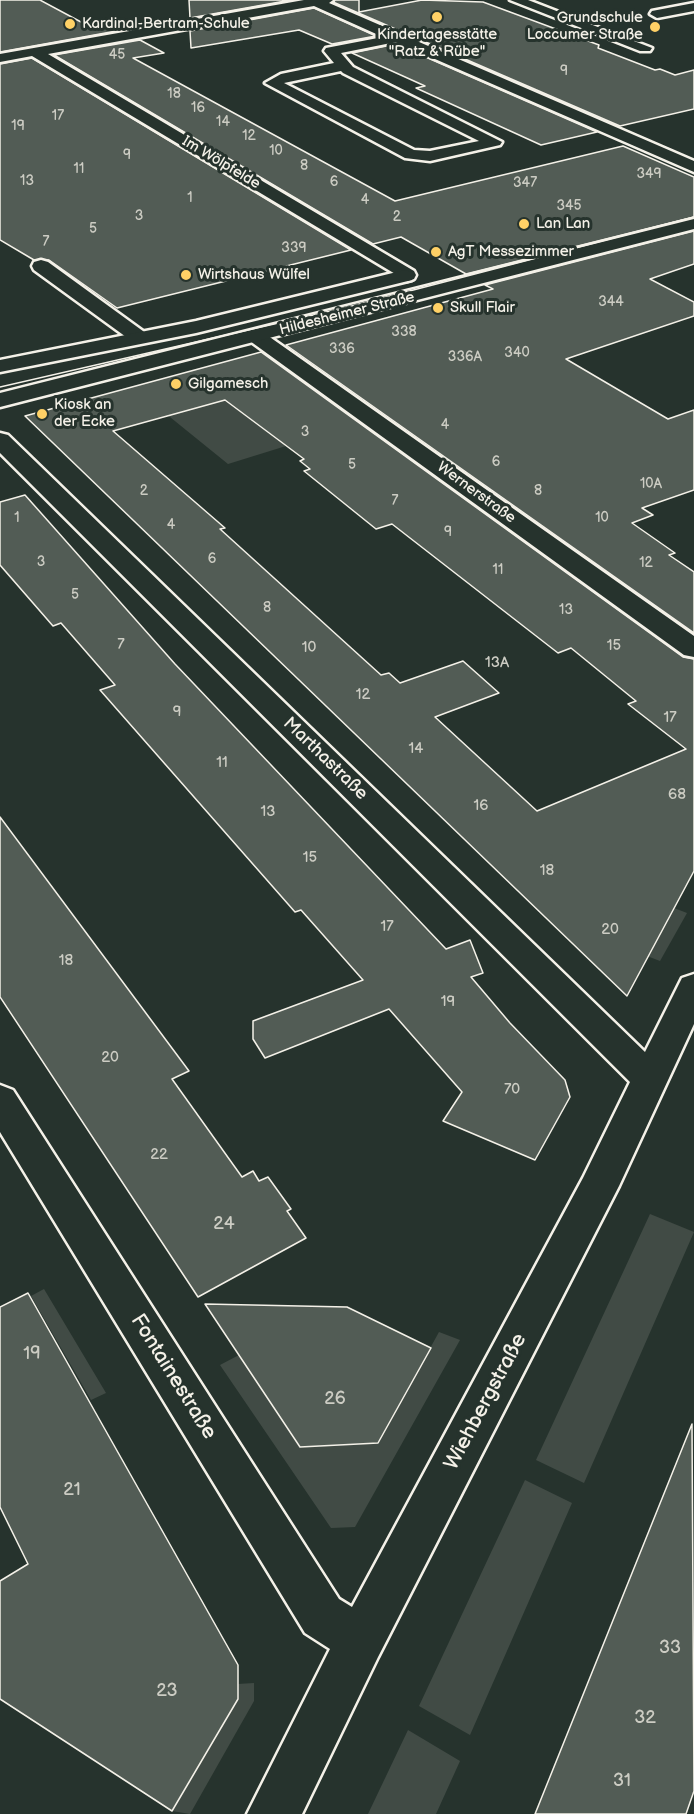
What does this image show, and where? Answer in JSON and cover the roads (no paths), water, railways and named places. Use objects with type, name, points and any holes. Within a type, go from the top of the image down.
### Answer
[{"type":"street","points":[[516,0],[645,48]]},
{"type":"street","points":[[0,58],[317,1],[694,167]]},
{"type":"street","points":[[657,14],[694,7]]},
{"type":"street","points":[[342,66],[286,77],[273,83],[411,155],[430,156],[494,142],[348,70],[342,66],[332,51],[397,38]]},
{"type":"street","name":"Im Wölpfelde","points":[[35,52],[413,273]]},
{"type":"street","name":"Hildesheimer Straße","points":[[0,400],[257,337],[694,224]]},
{"type":"street","points":[[41,266],[140,338]]},
{"type":"street","name":"Hildesheimer Straße","points":[[0,366],[140,338],[413,273]]},
{"type":"street","name":"Wernerstraße","points":[[257,337],[694,649]]},
{"type":"street","name":"Marthastraße","points":[[0,440],[649,1078]]},
{"type":"street","name":"Wiehbergstraße","points":[[274,1814],[361,1641],[599,1186],[694,987]]},
{"type":"street","name":"Fontainestraße","points":[[0,1100],[322,1616],[361,1641]]},
{"type":"tram line","points":[[0,387],[348,307],[694,217]]},
{"type":"place","name":"Kindertagesstätte \"Ratz & Rübe\"","points":[[437,17]]},
{"type":"place","name":"Kardinal-Bertram-Schule","points":[[70,24]]},
{"type":"place","name":"Grundschule Loccumer Straße","points":[[655,27]]},
{"type":"place","name":"Lan Lan","points":[[524,224]]},
{"type":"place","name":"AgT Messezimmer","points":[[436,252]]},
{"type":"place","name":"Wirtshaus Wülfel","points":[[186,275]]},
{"type":"place","name":"Skull Flair","points":[[438,308]]},
{"type":"place","name":"Gilgamesch","points":[[176,384]]},
{"type":"place","name":"Kiosk an der Ecke","points":[[42,414]]}]
